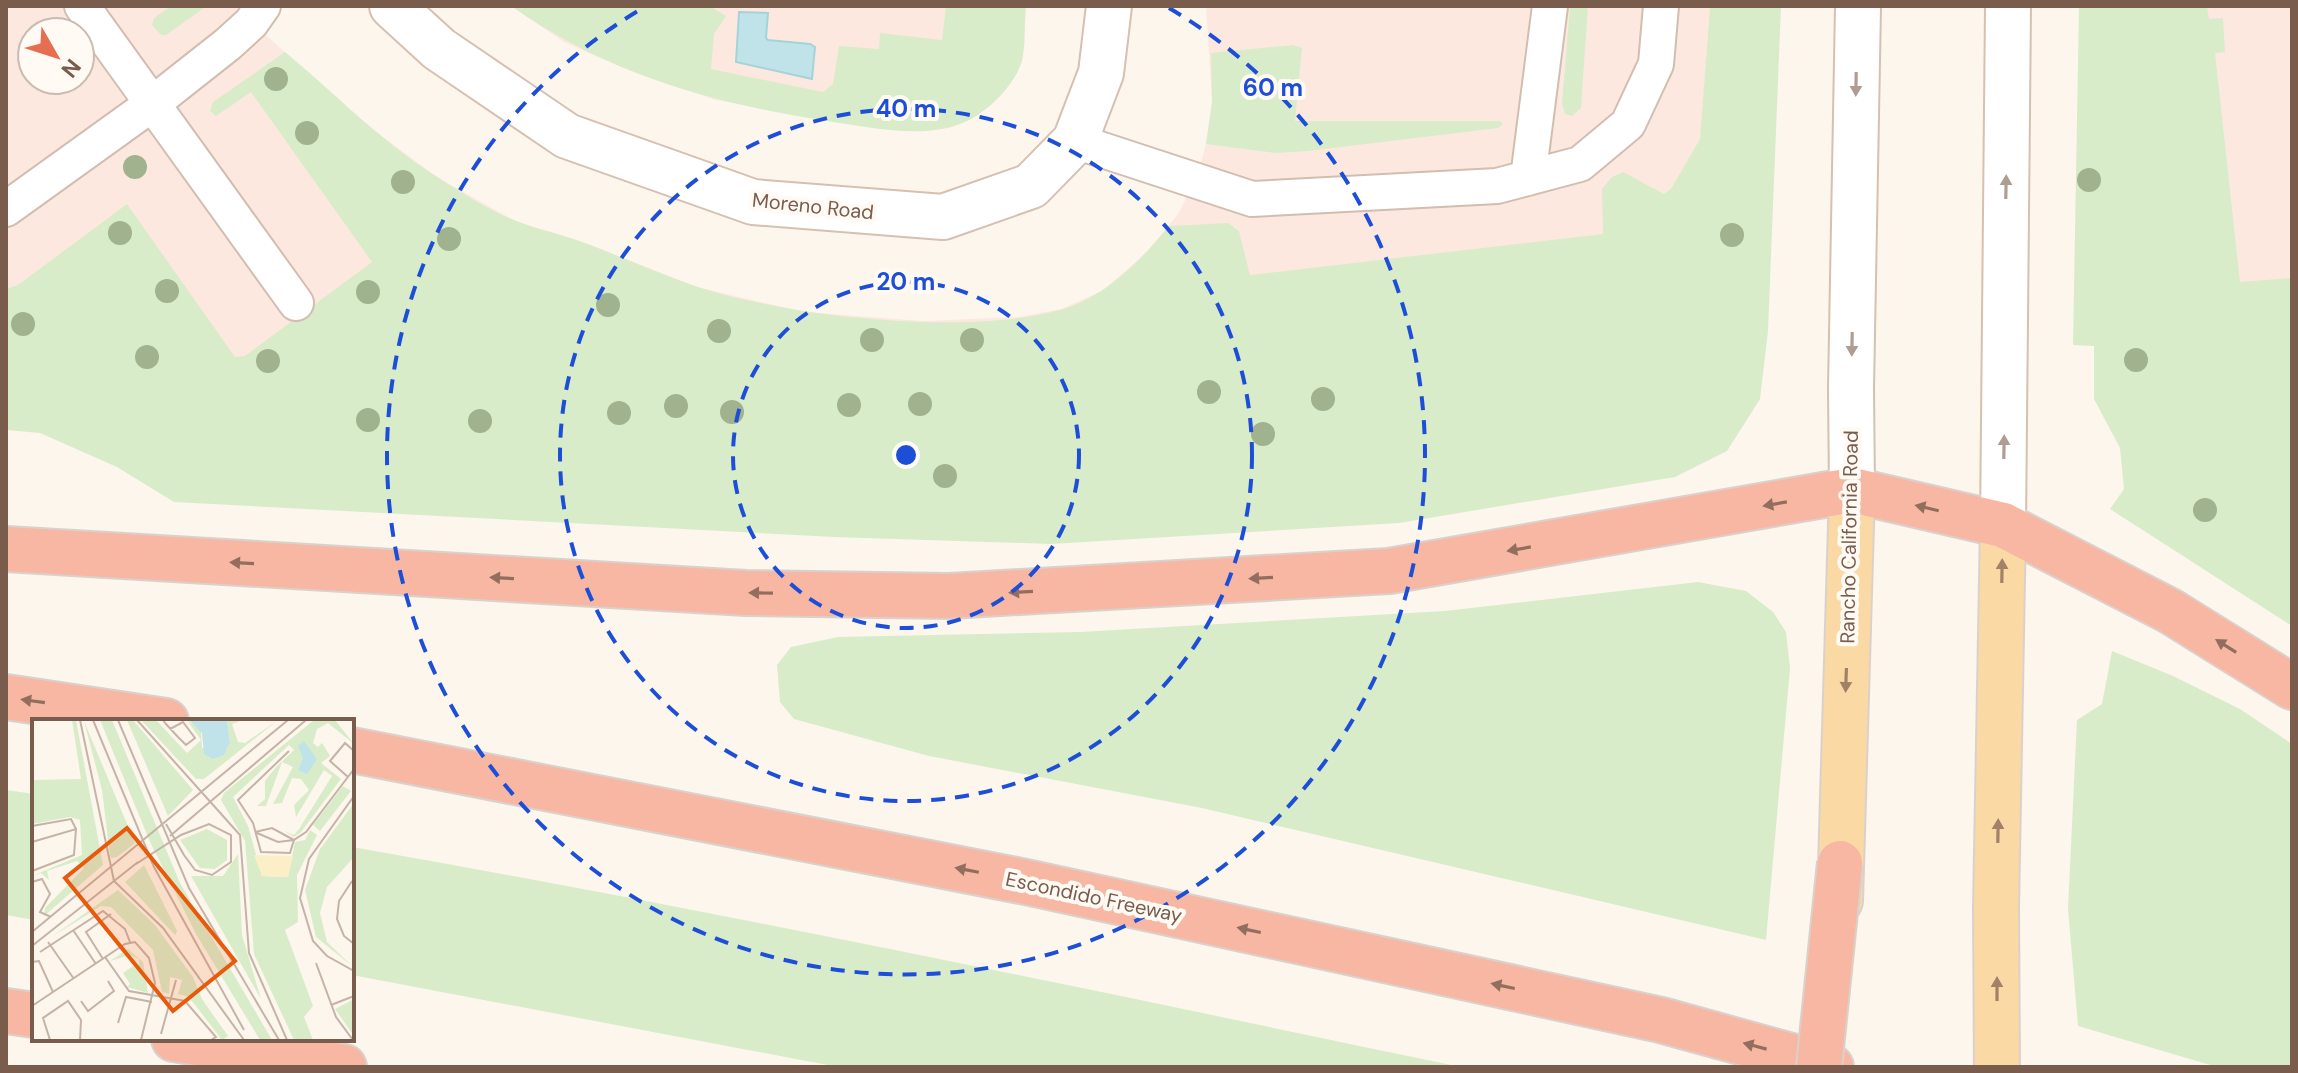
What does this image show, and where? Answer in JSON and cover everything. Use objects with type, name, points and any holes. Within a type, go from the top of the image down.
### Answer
[{"type":"highway","points":[[6,549],[746,593],[949,596],[1389,571],[1852,490],[2003,525],[2170,611],[2292,687]]},
{"type":"highway","points":[[6,697],[153,719]]},
{"type":"highway","name":"Escondido Freeway","points":[[354,750],[1026,882],[1661,1020],[1831,1067]]},
{"type":"highway","points":[[1819,1067],[1840,863]]},
{"type":"highway","points":[[6,1011],[32,1015]]},
{"type":"highway","points":[[186,1041],[344,1067]]},
{"type":"main road","name":"Moreno Road","points":[[392,6],[439,49],[567,136],[753,202],[943,217],[1031,186],[1075,141],[1101,73],[1109,6]]},
{"type":"main road","name":"Rancho California Road","points":[[1843,1067],[1840,863],[1852,490],[1858,6]]},
{"type":"main road","points":[[1997,1067],[1996,909],[2008,6]]},
{"type":"lane","points":[[82,6],[296,303]]},
{"type":"lane","points":[[6,209],[152,104],[228,44],[251,23],[263,6]]},
{"type":"lane","points":[[1528,178],[1550,6]]},
{"type":"lane","points":[[1075,141],[1252,199],[1497,186],[1580,164],[1628,124],[1656,64],[1661,6]]},
{"type":"shaded area","points":[[6,6],[234,6],[355,116],[437,177],[515,221],[580,241],[697,287],[804,312],[923,321],[1019,317],[1061,309],[1102,291],[1146,253],[1178,214],[1197,177],[1206,144],[1212,102],[1206,6],[1710,6],[1696,201],[1680,289],[6,397]]},
{"type":"shaded area","points":[[511,6],[1026,6],[1022,61],[1010,83],[991,105],[971,119],[949,128],[918,131],[715,100],[564,42]]},
{"type":"shaded area","points":[[2193,6],[2292,6],[2292,331],[2222,280]]},
{"type":"green space","points":[[171,6],[207,6],[166,35],[161,35],[152,25],[154,18]]},
{"type":"green space","points":[[511,6],[710,6],[726,16],[714,34],[711,69],[823,92],[833,84],[839,46],[879,49],[880,33],[942,40],[946,6],[1026,6],[1024,48],[1019,70],[994,102],[971,119],[956,125],[906,131],[794,115],[709,97],[628,70],[550,31]]},
{"type":"green space","points":[[1570,6],[1588,6],[1581,108],[1572,116],[1565,114],[1562,104]]},
{"type":"green space","points":[[1710,6],[1781,6],[1768,331],[1760,399],[1727,451],[1675,477],[1399,523],[1051,544],[834,537],[174,502],[117,467],[40,433],[6,430],[6,289],[18,285],[127,204],[235,357],[245,356],[372,262],[251,92],[216,116],[210,111],[213,102],[285,52],[418,164],[478,202],[519,222],[733,297],[826,314],[928,322],[977,322],[1021,318],[1077,304],[1107,287],[1134,265],[1169,226],[1228,223],[1239,231],[1250,275],[1603,234],[1602,189],[1612,177],[1623,172],[1664,194],[1671,189],[1700,139]]},
{"type":"green space","points":[[2079,6],[2207,6],[2209,19],[2223,18],[2225,52],[2215,53],[2240,282],[2292,278],[2292,626],[2110,509],[2124,489],[2120,448],[2094,399],[2094,346],[2073,345]]},
{"type":"green space","points":[[1293,45],[1302,48],[1295,121],[1500,121],[1503,124],[1498,128],[1308,151],[1276,153],[1206,144],[1212,102],[1211,53]]},
{"type":"green space","points":[[1698,582],[1746,591],[1773,612],[1786,632],[1790,668],[1766,940],[1202,808],[929,756],[794,719],[780,702],[777,665],[791,647],[838,637],[1080,632],[1445,611]]},
{"type":"green space","points":[[2112,651],[2173,676],[2240,709],[2292,744],[2292,1067],[2217,1067],[2078,1026],[2068,909],[2077,720],[2102,704]]},
{"type":"green space","points":[[6,790],[32,794],[32,920],[6,915]]},
{"type":"green space","points":[[354,847],[769,925],[1461,1067],[838,1067],[354,975]]},
{"type":"water","points":[[739,12],[768,13],[768,40],[815,47],[812,79],[736,62]]}]
